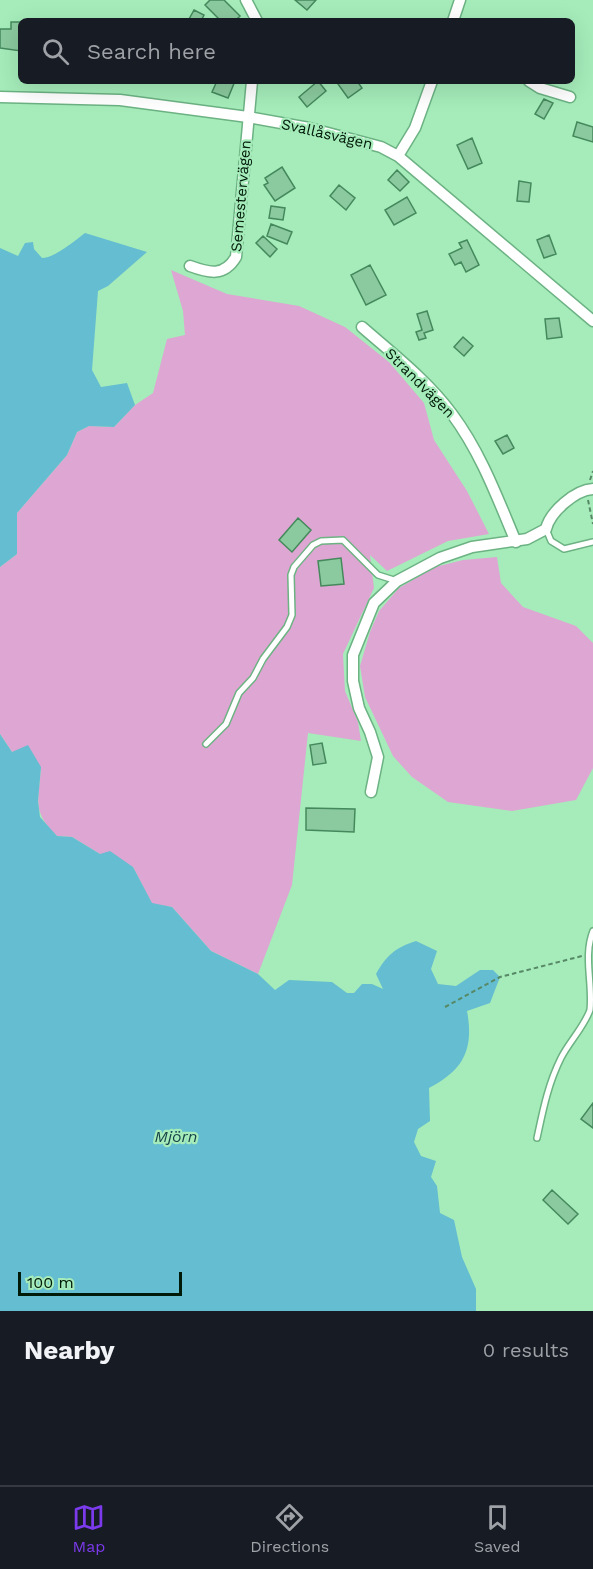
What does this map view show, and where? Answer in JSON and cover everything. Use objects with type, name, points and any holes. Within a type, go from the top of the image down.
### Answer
[{"type":"street","points":[[246,0],[255,18]]},
{"type":"street","points":[[454,18],[460,0]]},
{"type":"street","name":"Semestervägen","points":[[190,266],[215,273],[227,268],[236,257],[243,204],[252,84]]},
{"type":"street","points":[[398,156],[415,128],[431,84]]},
{"type":"street","points":[[534,84],[570,97]]},
{"type":"street","name":"Svallåsvägen","points":[[0,97],[120,100],[248,117],[309,128],[381,147],[398,156],[593,321]]},
{"type":"street","name":"Strandvägen","points":[[362,327],[404,364],[451,412],[483,465],[516,542]]},
{"type":"street","points":[[371,792],[378,757],[359,708],[353,681],[353,655],[374,603],[397,581],[454,553],[472,547],[516,542],[546,529],[548,522],[569,500],[583,491],[593,489]]},
{"type":"lane","points":[[546,529],[551,541],[564,549],[593,542]]},
{"type":"lane","points":[[206,744],[226,724],[238,693],[253,678],[263,659],[287,627],[292,615],[291,575],[294,567],[313,545],[321,541],[343,540],[378,575],[397,581]]},
{"type":"lane","points":[[537,1138],[546,1094],[561,1057],[590,1010],[592,987],[589,954],[593,931]]},
{"type":"path","points":[[445,1007],[500,977],[589,954]]},
{"type":"shaded area","points":[[171,270],[227,294],[299,306],[345,327],[389,362],[424,403],[434,440],[467,491],[489,534],[448,541],[387,571],[370,555],[374,588],[343,654],[345,691],[358,722],[361,741],[308,733],[292,885],[258,974],[211,951],[172,907],[152,904],[133,867],[100,854],[72,837],[57,836],[43,819],[38,804],[41,767],[20,750],[12,752],[0,734],[0,567],[17,554],[17,513],[67,455],[77,432],[89,426],[114,427],[135,405],[153,393],[167,339],[185,335],[183,311]]},
{"type":"shaded area","points":[[497,557],[501,583],[523,607],[576,626],[593,643],[593,768],[576,800],[512,811],[448,802],[412,777],[393,756],[365,697],[360,666],[370,632],[379,611],[399,588],[435,567],[463,560]]},
{"type":"water","points":[[85,233],[147,252],[108,286],[98,291],[92,370],[101,387],[127,383],[135,405],[114,427],[89,426],[77,432],[67,455],[17,513],[17,554],[0,567],[0,248],[18,256],[25,243],[33,242],[34,249],[42,258],[52,255]]},
{"type":"water","name":"Mjörn","points":[[0,734],[12,752],[28,745],[41,767],[38,801],[40,817],[57,836],[72,837],[100,854],[110,851],[133,867],[152,903],[172,907],[211,951],[258,974],[275,990],[289,980],[332,982],[347,993],[354,993],[362,984],[372,984],[383,989],[376,974],[380,968],[397,949],[416,941],[437,951],[431,969],[438,984],[456,986],[480,970],[493,970],[500,977],[490,1003],[467,1011],[469,1037],[464,1057],[451,1074],[429,1088],[430,1121],[418,1129],[414,1142],[421,1156],[436,1161],[431,1177],[437,1186],[440,1213],[454,1220],[462,1257],[476,1289],[476,1311],[0,1311]]},
{"type":"building","points":[[210,0],[224,0],[240,16],[238,18],[218,18],[205,5]]},
{"type":"building","points":[[295,0],[316,0],[307,10]]},
{"type":"building","points":[[194,10],[204,15],[202,18],[190,18]]},
{"type":"building","points":[[11,22],[18,22],[18,51],[0,48],[0,29],[11,29]]},
{"type":"building","points":[[216,84],[234,84],[228,98],[212,92]]},
{"type":"building","points":[[314,84],[320,84],[326,91],[307,107],[299,97]]},
{"type":"building","points":[[338,84],[359,84],[362,88],[348,98]]},
{"type":"building","points":[[544,99],[553,103],[544,119],[535,114]]},
{"type":"building","points":[[577,122],[593,127],[593,142],[573,136]]},
{"type":"building","points":[[472,138],[482,163],[468,169],[457,145]]},
{"type":"building","points":[[282,167],[295,188],[275,201],[264,185],[268,183],[265,178]]},
{"type":"building","points":[[397,170],[409,182],[400,191],[388,180]]},
{"type":"building","points":[[519,181],[531,183],[529,202],[517,201]]},
{"type":"building","points":[[339,185],[355,198],[346,210],[330,196]]},
{"type":"building","points":[[407,197],[416,213],[394,225],[385,210]]},
{"type":"building","points":[[271,206],[285,208],[283,220],[269,218]]},
{"type":"building","points":[[271,224],[292,232],[287,244],[267,236]]},
{"type":"building","points":[[549,235],[556,254],[544,258],[537,240]]},
{"type":"building","points":[[263,236],[277,249],[270,257],[256,243]]},
{"type":"building","points":[[467,240],[479,265],[466,272],[461,262],[455,265],[449,254],[462,248],[459,243]]},
{"type":"building","points":[[370,265],[386,295],[366,305],[351,275]]},
{"type":"building","points":[[427,311],[433,330],[424,333],[426,338],[419,340],[416,332],[422,330],[417,314]]},
{"type":"building","points":[[559,318],[562,337],[547,339],[545,319]]},
{"type":"building","points":[[463,337],[473,346],[464,356],[454,347]]},
{"type":"building","points":[[507,435],[514,448],[503,454],[495,441]]},
{"type":"building","points":[[298,518],[311,530],[292,552],[279,540]]},
{"type":"building","points":[[341,558],[344,584],[321,586],[318,561]]},
{"type":"building","points":[[322,743],[326,763],[313,765],[310,745]]},
{"type":"building","points":[[306,808],[355,809],[354,832],[306,830]]},
{"type":"building","points":[[593,1103],[593,1128],[581,1119]]},
{"type":"building","points":[[552,1190],[578,1214],[568,1224],[543,1200]]}]
